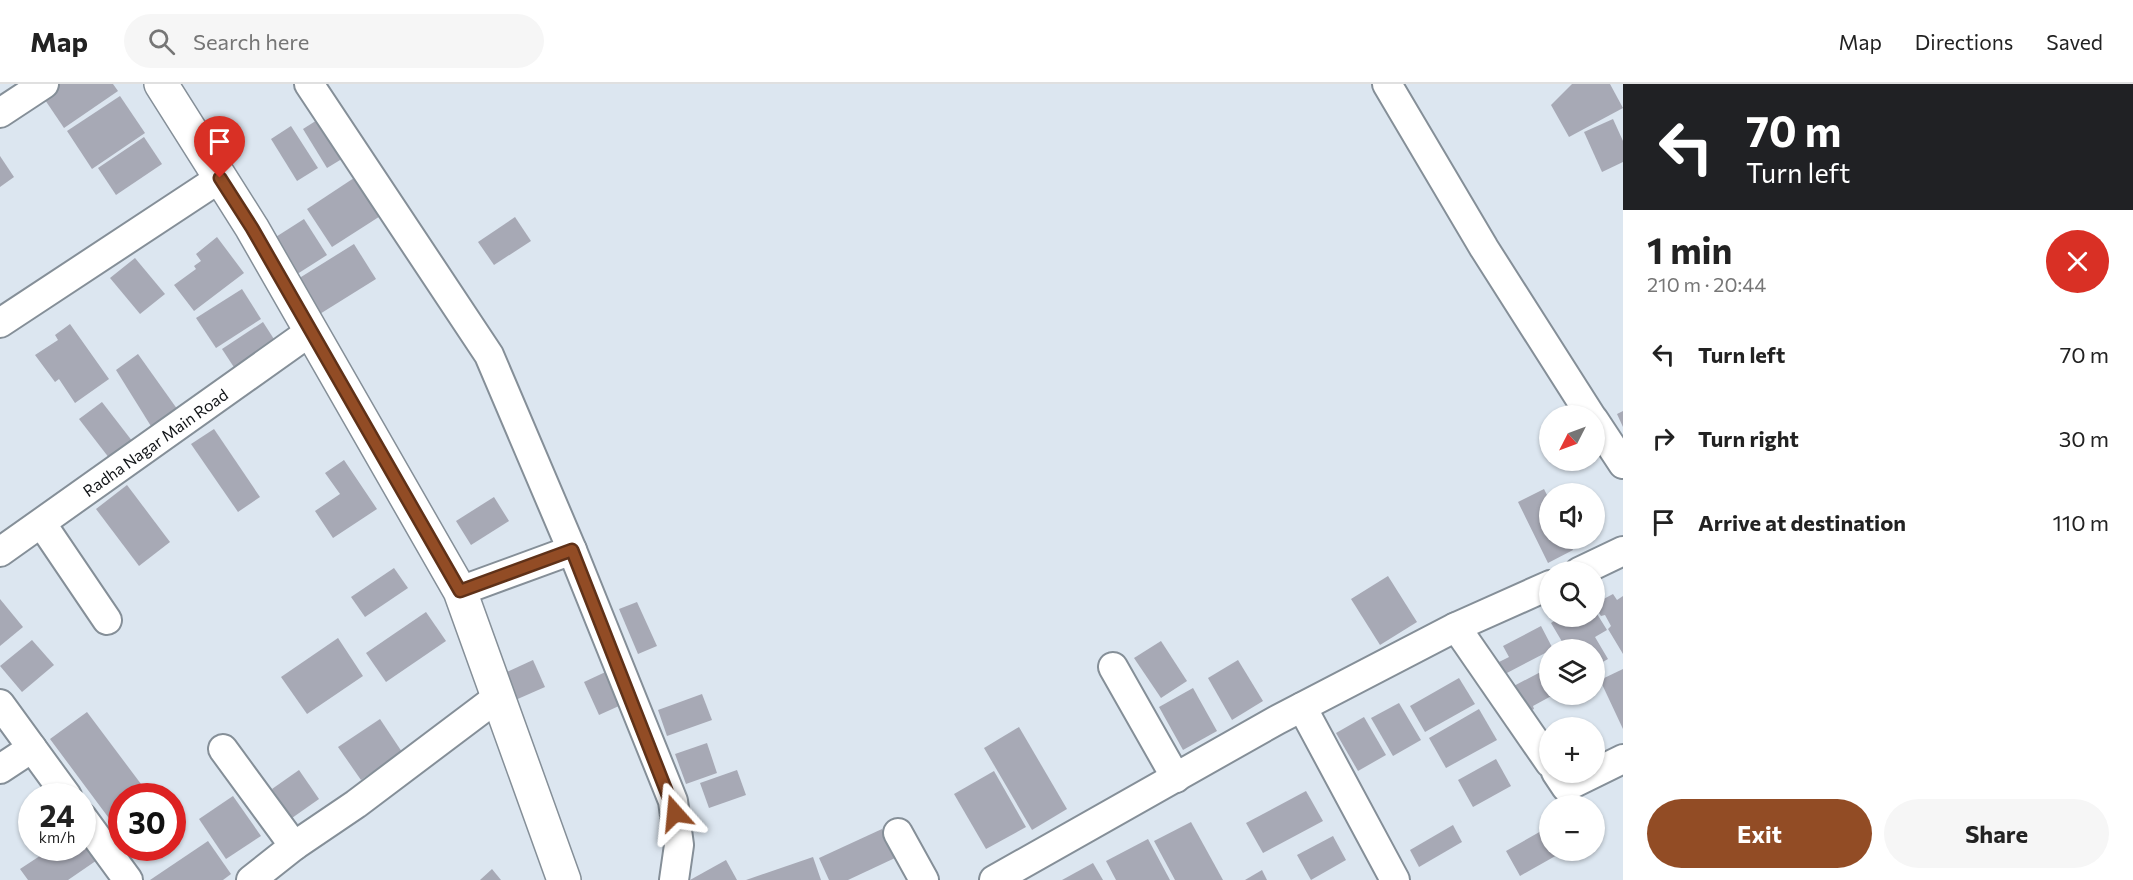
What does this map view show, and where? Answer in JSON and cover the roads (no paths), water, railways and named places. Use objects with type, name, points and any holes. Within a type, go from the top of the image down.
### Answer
[{"type":"street","points":[[0,112],[44,84]]},
{"type":"street","points":[[161,84],[311,331],[460,591],[564,880]]},
{"type":"street","points":[[309,84],[489,355],[572,550],[673,801],[679,845],[674,880]]},
{"type":"street","points":[[1387,84],[1484,248],[1585,405]]},
{"type":"street","points":[[0,324],[220,178]]},
{"type":"street","name":"Radha Nagar Main Road","points":[[0,552],[311,331]]},
{"type":"street","points":[[1605,437],[1623,464]]},
{"type":"street","points":[[42,524],[107,620]]},
{"type":"street","points":[[460,591],[572,550]]},
{"type":"street","points":[[1602,561],[1623,551]]},
{"type":"street","points":[[994,880],[1302,707],[1456,627],[1539,590]]},
{"type":"street","points":[[1456,627],[1539,747]]},
{"type":"street","points":[[1113,667],[1176,777]]},
{"type":"street","points":[[251,880],[498,697]]},
{"type":"street","points":[[0,704],[58,783]]},
{"type":"street","points":[[1302,707],[1395,880]]},
{"type":"street","points":[[0,769],[32,748]]},
{"type":"street","points":[[223,749],[294,846]]},
{"type":"street","points":[[1605,768],[1623,759]]},
{"type":"street","points":[[898,833],[924,880]]},
{"type":"street","points":[[96,836],[128,880]]}]
